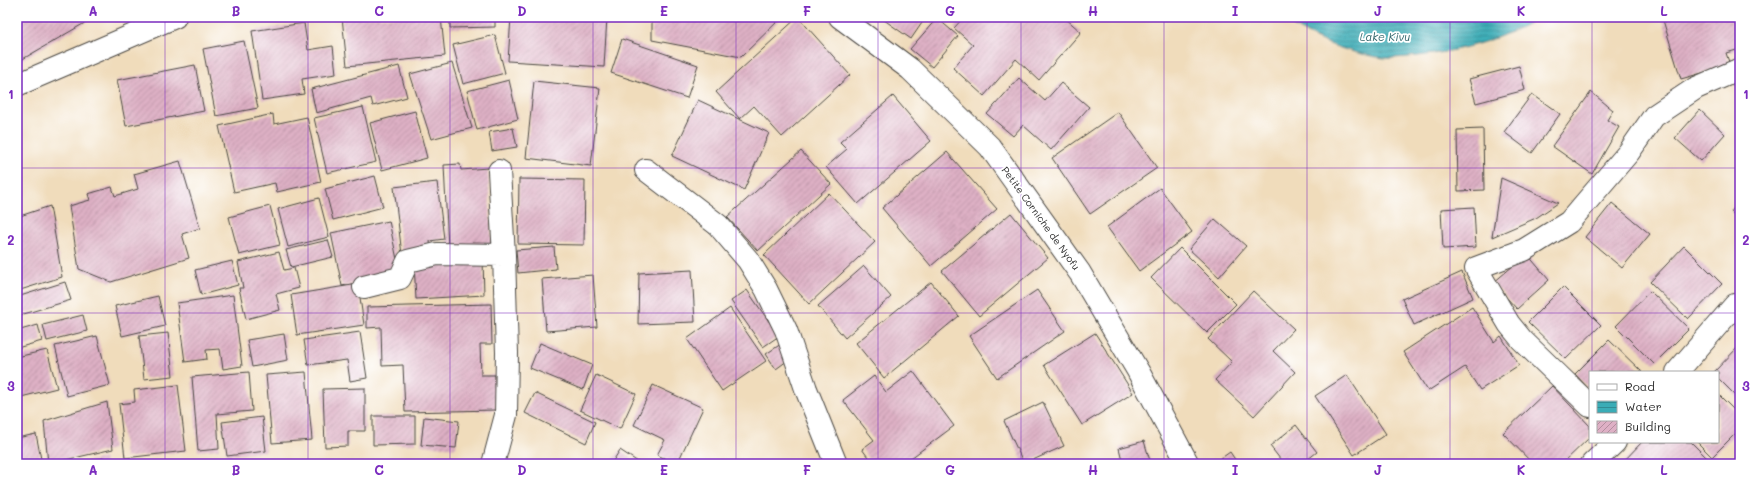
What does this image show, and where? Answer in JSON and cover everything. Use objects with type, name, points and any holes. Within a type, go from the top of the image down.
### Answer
[{"type":"street","points":[[17,85],[176,17]]},
{"type":"street","name":"Petite Corniche de Nyofu","points":[[840,17],[910,69],[990,147],[1080,273],[1138,371],[1188,464]]},
{"type":"street","points":[[1589,405],[1522,340],[1508,324],[1476,268],[1524,250],[1569,222],[1629,152],[1654,116],[1696,88],[1740,69]]},
{"type":"street","points":[[646,170],[718,225],[748,260],[766,289],[786,330],[806,389],[836,464]]},
{"type":"street","points":[[493,464],[506,415],[507,352],[504,255],[499,171]]},
{"type":"street","points":[[364,287],[400,278],[408,261],[437,254],[504,255]]},
{"type":"street","points":[[1678,371],[1735,305],[1740,310]]},
{"type":"street","points":[[1592,464],[1614,443]]},
{"type":"water","name":"Lake Kivu","points":[[1280,17],[1539,17],[1509,33],[1459,49],[1425,55],[1384,58],[1356,53],[1329,44],[1303,32]]},
{"type":"building","points":[[17,17],[95,17],[21,60],[17,53]]},
{"type":"building","points":[[342,17],[441,17],[445,56],[347,66]]},
{"type":"building","points":[[450,17],[495,17],[495,27],[450,28]]},
{"type":"building","points":[[511,17],[607,17],[604,67],[508,61]]},
{"type":"building","points":[[652,17],[782,17],[741,57],[652,40]]},
{"type":"building","points":[[798,17],[850,75],[782,137],[754,106],[740,119],[716,92]]},
{"type":"building","points":[[880,17],[926,17],[911,39]]},
{"type":"building","points":[[964,17],[1064,17],[1081,32],[1039,80],[1016,59],[984,96],[953,68],[973,45],[954,28]]},
{"type":"building","points":[[1662,17],[1740,17],[1740,49],[1726,53],[1730,65],[1681,79]]},
{"type":"building","points":[[937,18],[958,36],[932,67],[910,49]]},
{"type":"building","points":[[304,23],[308,50],[333,46],[336,74],[302,79],[304,94],[262,100],[252,31]]},
{"type":"building","points":[[495,35],[505,73],[463,84],[453,45]]},
{"type":"building","points":[[622,39],[698,65],[687,98],[611,73]]},
{"type":"building","points":[[244,41],[258,108],[216,116],[203,49]]},
{"type":"building","points":[[452,63],[472,128],[431,139],[410,74]]},
{"type":"building","points":[[195,65],[204,111],[126,126],[117,80]]},
{"type":"building","points":[[399,66],[407,97],[373,106],[371,98],[316,113],[311,89]]},
{"type":"building","points":[[1519,66],[1525,90],[1476,103],[1469,79]]},
{"type":"building","points":[[1019,78],[1045,101],[1061,83],[1089,107],[1051,150],[1023,125],[1013,136],[987,114]]},
{"type":"building","points":[[509,80],[518,119],[477,130],[467,91]]},
{"type":"building","points":[[534,81],[600,88],[591,166],[526,158]]},
{"type":"building","points":[[1591,92],[1613,110],[1607,120],[1619,127],[1592,174],[1552,146]]},
{"type":"building","points":[[1532,94],[1560,114],[1532,153],[1504,132]]},
{"type":"building","points":[[893,96],[931,141],[858,204],[826,167],[847,149],[840,142]]},
{"type":"building","points":[[698,100],[769,133],[744,190],[672,156]]},
{"type":"building","points":[[363,107],[376,162],[327,173],[314,118]]},
{"type":"building","points":[[1700,110],[1725,134],[1701,161],[1675,138]]},
{"type":"building","points":[[415,111],[427,158],[382,170],[370,123]]},
{"type":"building","points":[[1118,112],[1157,168],[1090,214],[1052,158]]},
{"type":"building","points":[[273,114],[274,124],[307,117],[321,182],[277,192],[275,183],[234,192],[219,126]]},
{"type":"building","points":[[513,128],[517,147],[492,151],[489,132]]},
{"type":"building","points":[[1483,129],[1484,190],[1458,191],[1457,130]]},
{"type":"building","points":[[801,151],[831,184],[758,251],[727,217]]},
{"type":"building","points":[[947,152],[997,209],[931,266],[882,208]]},
{"type":"building","points":[[180,161],[200,228],[182,234],[189,258],[111,282],[79,269],[69,206],[90,200],[88,194],[112,187],[115,196],[138,189],[134,174]]},
{"type":"building","points":[[460,164],[461,170],[488,168],[492,245],[448,248],[444,165]]},
{"type":"building","points":[[375,176],[383,207],[333,220],[325,189]]},
{"type":"building","points":[[1501,178],[1558,203],[1536,218],[1492,237]]},
{"type":"building","points":[[519,179],[585,180],[584,245],[518,244]]},
{"type":"building","points":[[437,182],[444,239],[430,241],[431,252],[402,255],[394,187]]},
{"type":"building","points":[[1160,188],[1192,232],[1139,271],[1107,227]]},
{"type":"building","points":[[829,193],[875,242],[809,304],[764,255]]},
{"type":"building","points":[[319,198],[329,237],[288,247],[278,209]]},
{"type":"building","points":[[1740,199],[1740,219],[1731,212]]},
{"type":"building","points":[[1612,203],[1650,234],[1622,268],[1585,237]]},
{"type":"building","points":[[50,206],[62,277],[17,291],[17,217]]},
{"type":"building","points":[[270,206],[280,245],[239,255],[229,217]]},
{"type":"building","points":[[1474,207],[1476,247],[1443,249],[1441,209]]},
{"type":"building","points":[[1011,213],[1048,258],[979,316],[942,271]]},
{"type":"building","points":[[1215,219],[1246,246],[1219,277],[1189,249]]},
{"type":"building","points":[[389,221],[400,274],[342,286],[331,233]]},
{"type":"building","points":[[328,240],[333,257],[291,267],[286,250]]},
{"type":"building","points":[[1684,246],[1722,284],[1688,319],[1650,282]]},
{"type":"building","points":[[554,247],[556,269],[518,273],[516,250]]},
{"type":"building","points":[[1180,248],[1236,304],[1207,333],[1151,278]]},
{"type":"building","points":[[279,252],[284,270],[294,268],[299,288],[276,294],[280,310],[246,319],[239,288],[243,288],[238,262]]},
{"type":"building","points":[[1527,254],[1549,280],[1517,309],[1493,283]]},
{"type":"building","points":[[483,260],[484,295],[416,299],[414,263]]},
{"type":"building","points":[[232,261],[238,285],[201,295],[195,270]]},
{"type":"building","points":[[864,266],[891,297],[845,338],[818,306]]},
{"type":"building","points":[[692,270],[695,322],[638,324],[639,273]]},
{"type":"building","points":[[1462,272],[1473,298],[1414,325],[1402,299]]},
{"type":"building","points":[[593,275],[597,327],[546,331],[542,279]]},
{"type":"building","points":[[65,282],[71,300],[17,316],[17,297]]},
{"type":"building","points":[[931,282],[959,316],[884,378],[856,343]]},
{"type":"building","points":[[358,284],[364,325],[297,335],[291,295]]},
{"type":"building","points":[[1563,287],[1601,325],[1566,359],[1528,322]]},
{"type":"building","points":[[747,290],[779,336],[763,347],[731,301]]},
{"type":"building","points":[[1037,290],[1065,331],[997,378],[969,336]]},
{"type":"building","points":[[1253,291],[1294,329],[1273,351],[1295,372],[1254,416],[1215,380],[1232,362],[1208,339]]},
{"type":"building","points":[[1650,291],[1689,329],[1654,364],[1616,326]]},
{"type":"building","points":[[233,295],[242,366],[223,369],[220,349],[206,350],[207,359],[185,362],[177,303]]},
{"type":"building","points":[[158,296],[165,326],[122,336],[115,306]]},
{"type":"building","points":[[491,304],[492,344],[480,344],[481,375],[495,375],[496,410],[405,412],[403,365],[382,366],[381,327],[367,328],[367,307]]},
{"type":"building","points":[[1472,307],[1494,342],[1501,336],[1519,365],[1480,390],[1465,367],[1428,391],[1403,352]]},
{"type":"building","points":[[730,308],[766,361],[722,391],[687,339]]},
{"type":"building","points":[[83,315],[87,331],[47,341],[43,325]]},
{"type":"building","points":[[38,325],[42,341],[17,348],[17,331]]},
{"type":"building","points":[[360,332],[367,378],[350,381],[347,360],[308,365],[304,340]]},
{"type":"building","points":[[168,333],[173,376],[144,379],[139,336]]},
{"type":"building","points":[[1095,333],[1133,393],[1082,425],[1044,365]]},
{"type":"building","points":[[284,334],[288,360],[252,367],[247,340]]},
{"type":"building","points":[[97,336],[110,385],[67,396],[55,346]]},
{"type":"building","points":[[1609,340],[1641,371],[1589,371],[1589,389],[1575,374]]},
{"type":"building","points":[[540,343],[592,365],[583,390],[530,368]]},
{"type":"building","points":[[781,344],[791,358],[776,369],[766,354]]},
{"type":"building","points":[[1740,345],[1740,400],[1719,379],[1719,371],[1715,371]]},
{"type":"building","points":[[47,350],[57,388],[17,398],[17,357]]},
{"type":"building","points":[[913,371],[954,426],[903,464],[873,464],[862,449],[874,440],[843,400],[874,376],[886,392]]},
{"type":"building","points":[[249,372],[252,411],[217,414],[219,449],[198,451],[192,377]]},
{"type":"building","points":[[306,372],[312,440],[272,443],[266,375]]},
{"type":"building","points":[[596,375],[636,394],[620,429],[580,410]]},
{"type":"building","points":[[1347,375],[1386,434],[1354,455],[1315,396]]},
{"type":"building","points":[[178,385],[186,451],[125,458],[119,404],[135,402],[134,390]]},
{"type":"building","points":[[653,385],[703,408],[677,464],[657,455],[665,440],[634,425]]},
{"type":"building","points":[[1552,386],[1589,425],[1589,438],[1562,464],[1533,464],[1503,433]]},
{"type":"building","points":[[365,388],[365,431],[348,431],[348,446],[325,447],[323,389]]},
{"type":"building","points":[[535,393],[595,422],[586,443],[525,413]]},
{"type":"building","points":[[1719,395],[1740,416],[1740,429],[1712,457],[1698,443],[1719,443]]},
{"type":"building","points":[[107,402],[113,449],[48,464],[44,421]]},
{"type":"building","points":[[1043,402],[1064,446],[1024,464],[1004,421]]},
{"type":"building","points":[[373,416],[415,416],[415,444],[373,445]]},
{"type":"building","points":[[262,417],[266,451],[227,456],[222,422]]},
{"type":"building","points":[[424,417],[459,421],[456,448],[421,445]]},
{"type":"building","points":[[1296,425],[1317,452],[1302,464],[1284,464],[1270,446]]},
{"type":"building","points":[[36,434],[42,464],[17,464],[17,438]]},
{"type":"building","points":[[1144,441],[1151,464],[1123,464],[1119,448]]},
{"type":"building","points":[[1641,443],[1692,443],[1713,464],[1621,464]]},
{"type":"building","points":[[620,450],[641,464],[611,464]]},
{"type":"building","points":[[1230,452],[1238,464],[1213,464]]},
{"type":"building","points":[[1740,456],[1740,464],[1732,464]]},
{"type":"building","points":[[104,458],[105,464],[80,464],[80,463]]}]
